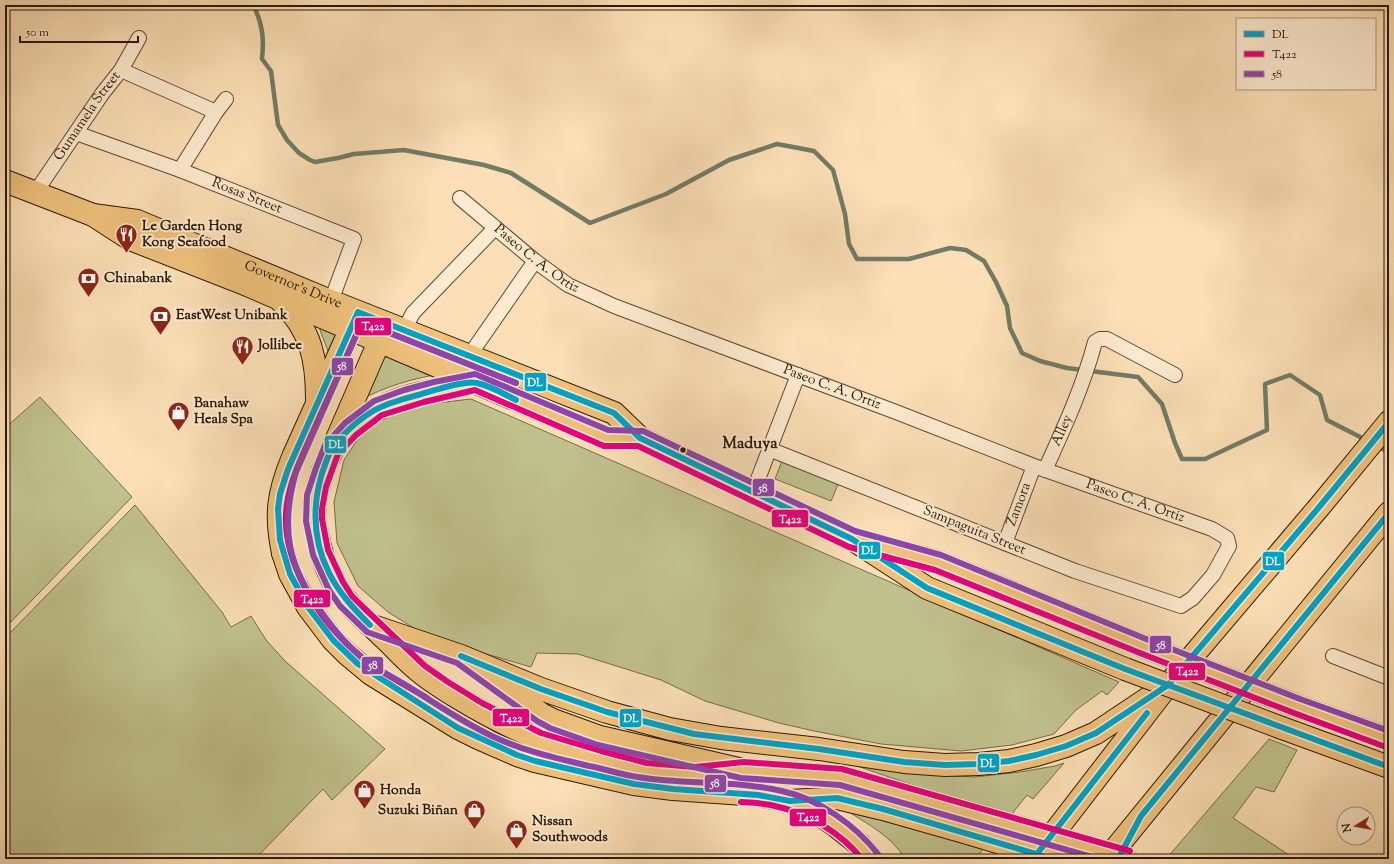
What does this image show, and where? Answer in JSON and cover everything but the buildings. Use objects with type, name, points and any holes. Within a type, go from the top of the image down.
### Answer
[{"type":"highway","name":"Governor's Drive","points":[[5,181],[93,215],[137,222],[331,301],[354,320]]},
{"type":"highway","name":"Governor's Drive","points":[[93,215],[130,239],[280,299],[354,320],[469,356],[614,413],[640,438],[852,538],[927,588],[1125,669],[1389,767]]},
{"type":"highway","points":[[280,299],[297,318],[308,339],[315,365],[317,405]]},
{"type":"highway","points":[[354,320],[288,469],[280,494],[278,509],[283,553],[290,574],[308,607],[333,640],[371,674],[458,728],[498,748],[535,761],[634,784],[673,789],[758,795],[790,801],[836,798],[883,809],[1053,859]]},
{"type":"highway","name":"Governor's Drive","points":[[390,332],[476,382],[606,438],[640,438]]},
{"type":"highway","points":[[390,332],[331,450],[315,497],[314,520],[320,552],[336,586],[346,601],[420,672],[444,689],[497,720],[538,740],[599,759],[646,771],[696,775],[743,770]]},
{"type":"highway","points":[[331,450],[355,425],[378,408],[422,394],[476,382]]},
{"type":"highway","points":[[1033,859],[1168,685],[1320,506],[1389,422]]},
{"type":"highway","points":[[1107,859],[1140,816],[1384,520]]},
{"type":"highway","name":"Governor's Drive","points":[[852,538],[938,562],[1143,646],[1297,706],[1389,739]]},
{"type":"highway","points":[[370,625],[461,656],[540,689],[607,712],[670,729],[721,738],[819,749],[904,762],[945,765],[979,764],[1009,762],[1036,755],[1066,746],[1096,733],[1168,685]]},
{"type":"highway","points":[[461,656],[529,706],[553,720],[600,737],[743,770],[841,777],[1128,859]]},
{"type":"highway","points":[[790,801],[823,817],[836,826],[860,845],[872,859]]},
{"type":"highway","points":[[1118,859],[1140,816]]},
{"type":"street","name":"Gumamela Street","points":[[35,193],[102,94],[121,70],[139,38]]},
{"type":"street","points":[[121,70],[216,112]]},
{"type":"street","points":[[180,170],[216,112],[226,99]]},
{"type":"street","name":"Rosas Street","points":[[76,133],[180,170],[354,239],[331,301]]},
{"type":"street","name":"Paseo C. A. Ortiz","points":[[460,198],[535,261],[568,285],[614,306],[798,374],[1039,468],[1212,529],[1227,538],[1229,546],[1214,575],[1193,598],[1181,606]]},
{"type":"street","points":[[390,332],[413,313],[495,228]]},
{"type":"street","points":[[469,356],[535,261]]},
{"type":"street","name":"Alley","points":[[1039,468],[1071,413],[1091,359],[1095,342],[1100,339],[1107,339],[1175,375]]},
{"type":"street","points":[[753,492],[798,374]]},
{"type":"street","name":"Sampaguita Street","points":[[769,449],[1075,571],[1181,606]]},
{"type":"street","name":"Zamora","points":[[1005,543],[1039,468]]},
{"type":"street","points":[[1332,656],[1389,678]]},
{"type":"green space","points":[[317,322],[342,332],[331,359]]},
{"type":"green space","points":[[384,350],[440,374],[399,384],[360,400]]},
{"type":"green space","points":[[40,397],[132,497],[5,628],[5,428]]},
{"type":"green space","points":[[471,399],[1119,682],[1107,695],[1102,691],[1076,710],[1054,734],[1012,745],[961,751],[881,744],[779,723],[705,701],[661,680],[578,654],[537,653],[531,667],[428,637],[388,612],[358,586],[337,543],[334,502],[344,460],[365,428],[402,411],[428,404]]},
{"type":"green space","points":[[783,458],[840,480],[831,501],[775,479]]},
{"type":"green space","points":[[135,505],[222,612],[231,627],[251,616],[266,640],[285,661],[385,749],[332,800],[323,789],[255,859],[5,859],[5,638]]},
{"type":"green space","points":[[1269,739],[1297,750],[1274,792],[1256,787],[1233,818],[1295,859],[1166,859]]},
{"type":"green space","points":[[848,763],[920,774],[975,777],[1020,772],[1064,763],[1033,799],[1027,795],[1011,815],[945,796]]},
{"type":"green space","points":[[846,810],[984,848],[975,859],[905,859],[900,851],[886,837]]},
{"type":"waterway","points":[[253,5],[261,25],[263,45],[262,59],[271,71],[278,125],[287,140],[299,153],[315,162],[354,154],[404,150],[484,165],[511,173],[590,223],[666,194],[729,160],[777,144],[814,151],[833,170],[845,214],[849,244],[857,259],[909,259],[950,248],[966,250],[984,261],[1007,306],[1010,328],[1022,353],[1040,361],[1067,368],[1138,377],[1162,404],[1182,459],[1205,459],[1267,430],[1265,384],[1290,375],[1320,395],[1327,420],[1366,440]]},
{"type":"waterway","points":[[1376,446],[1389,452]]},
{"type":"transit line","name":"DL","points":[[1053,859],[883,809],[837,798],[790,801],[758,795],[673,789],[634,784],[535,761],[517,755],[458,728],[358,664],[333,640],[308,607],[290,574],[280,540],[278,509],[280,494],[288,469],[358,312],[614,413],[640,438],[852,539],[927,588],[1125,669],[1389,767]]},
{"type":"transit line","name":"T422","points":[[427,698],[370,664],[331,626],[317,607],[304,587],[288,543],[286,520],[290,489],[303,453],[362,322],[516,383]]},
{"type":"transit line","name":"58","points":[[516,383],[362,322],[296,472],[288,513],[288,531],[296,566],[303,582],[329,623],[347,644],[368,662],[461,720],[504,741],[552,757],[632,776],[674,781],[747,785],[796,795],[823,807],[847,823],[869,843],[878,854]]},
{"type":"transit line","name":"58","points":[[1099,859],[840,785],[741,778],[598,745],[550,728],[537,721],[457,663],[367,632],[340,606],[329,590],[313,555],[306,521],[307,495],[325,445],[345,423],[374,401],[404,390],[434,382],[475,374],[608,430],[643,431],[855,531],[941,555],[1146,639],[1300,699],[1389,731]]},
{"type":"transit line","name":"DL","points":[[370,625],[337,587],[324,561],[317,536],[317,498],[322,473],[331,451],[350,429],[373,411],[395,402],[456,384],[471,382],[482,384],[516,400]]},
{"type":"transit line","name":"T422","points":[[1130,851],[842,769],[744,762],[695,767],[647,763],[541,733],[482,703],[425,666],[352,596],[343,582],[328,550],[322,519],[322,509],[326,487],[338,454],[356,435],[382,415],[424,402],[475,390],[604,446],[638,446],[849,547],[935,570],[1140,653],[1386,747]]},
{"type":"transit line","name":"DL","points":[[461,656],[541,689],[607,712],[694,734],[819,749],[904,762],[945,765],[1009,761],[1036,755],[1066,746],[1096,733],[1168,685],[1320,506],[1389,422]]},
{"type":"transit line","name":"DL","points":[[1118,859],[1141,816],[1389,513]]},
{"type":"transit line","name":"DL","points":[[1033,859],[1147,713]]},
{"type":"transit line","name":"T422","points":[[741,802],[775,806],[787,809],[811,819],[834,833],[862,859]]},
{"type":"place","name":"Le Garden Hong Kong Seafood","points":[[127,254]]},
{"type":"place","name":"Chinabank","points":[[88,298]]},
{"type":"place","name":"EastWest Unibank","points":[[160,336]]},
{"type":"place","name":"Jollibee","points":[[243,366]]},
{"type":"place","name":"Banahaw Heals Spa","points":[[179,432]]},
{"type":"place","name":"Honda","points":[[365,810]]},
{"type":"place","name":"Suzuki Biñan","points":[[474,830]]},
{"type":"place","name":"Nissan Southwoods","points":[[517,850]]},
{"type":"district","name":"Maduya","points":[[750,444]]}]
